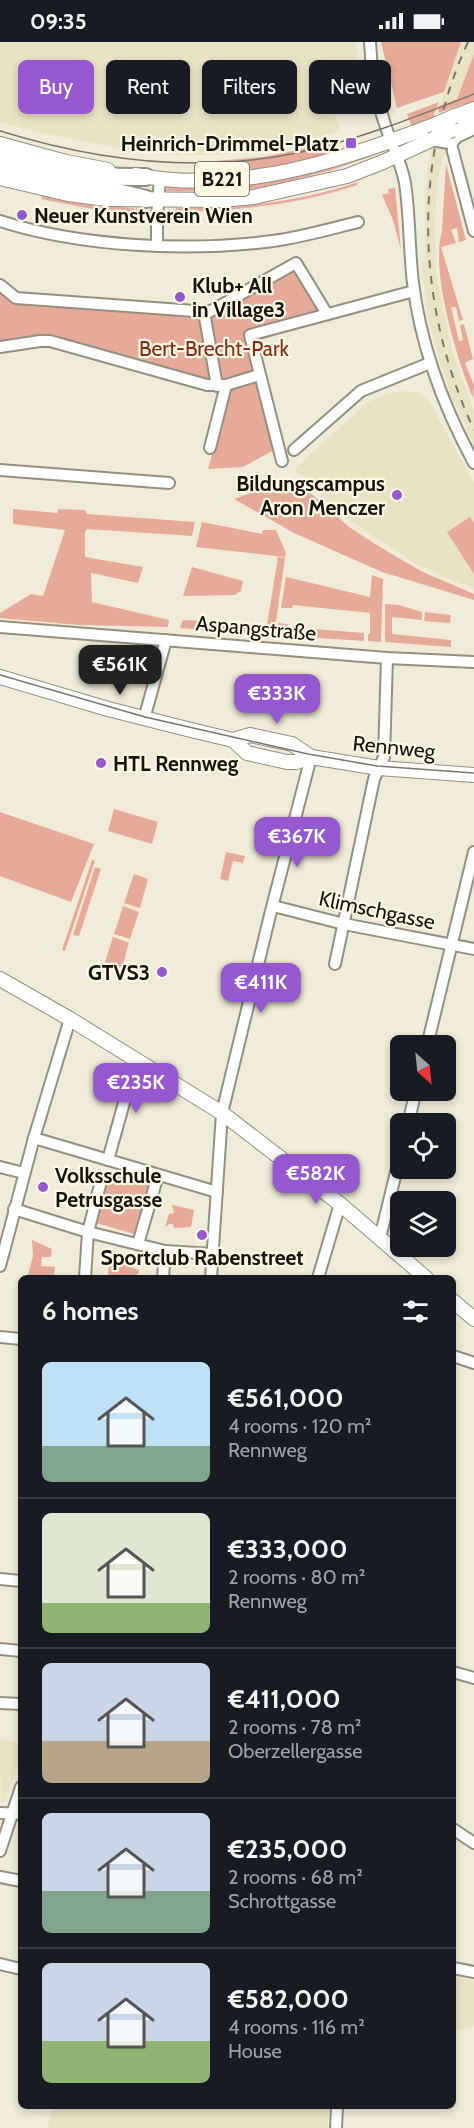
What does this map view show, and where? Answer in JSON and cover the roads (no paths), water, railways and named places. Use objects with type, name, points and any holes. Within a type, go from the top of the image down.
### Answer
[{"type":"highway","points":[[0,156],[83,175],[153,177]]},
{"type":"highway","points":[[0,169],[32,178],[152,199]]},
{"type":"main road","name":"B221","points":[[452,133],[474,109]]},
{"type":"main road","name":"B221","points":[[0,178],[68,194],[106,199],[221,200],[254,197],[328,182],[367,169],[452,133],[474,119]]},
{"type":"main road","name":"B221","points":[[0,144],[66,162],[153,177],[201,180],[268,175],[298,169],[356,154],[434,125],[452,133]]},
{"type":"main road","name":"Rennweg","points":[[0,677],[144,718],[233,740],[250,735],[284,742],[299,747],[311,757],[379,768],[474,775]]},
{"type":"main road","points":[[0,979],[70,1019],[222,1113],[340,1204],[423,1275]]},
{"type":"main road","points":[[456,1304],[474,1319]]},
{"type":"street","points":[[370,42],[370,55],[382,116],[398,156],[405,183],[414,291],[421,332],[443,399],[474,463]]},
{"type":"street","points":[[452,133],[457,137],[474,129]]},
{"type":"street","points":[[452,133],[474,231]]},
{"type":"street","points":[[153,177],[152,199],[157,221],[157,246]]},
{"type":"street","points":[[0,221],[37,231],[117,244],[157,246],[201,246],[271,241],[312,234],[358,222]]},
{"type":"street","points":[[0,285],[16,298],[209,312],[296,264],[327,314]]},
{"type":"street","points":[[282,461],[250,335],[414,291]]},
{"type":"street","points":[[204,312],[221,385],[210,448]]},
{"type":"street","points":[[0,347],[50,341],[221,385],[259,375]]},
{"type":"street","points":[[294,450],[361,391],[430,363]]},
{"type":"street","points":[[0,470],[169,483]]},
{"type":"street","name":"Aspangstraße","points":[[0,627],[387,658],[474,662]]},
{"type":"street","points":[[144,718],[166,640]]},
{"type":"street","points":[[334,964],[374,778],[384,758],[387,658]]},
{"type":"street","points":[[211,1275],[222,1113],[311,757]]},
{"type":"street","points":[[430,1035],[474,852]]},
{"type":"street","name":"Klimschgasse","points":[[273,906],[344,924],[474,949]]},
{"type":"street","points":[[0,1266],[24,1173],[70,1019]]},
{"type":"street","points":[[108,1160],[136,1060]]},
{"type":"street","points":[[34,1138],[217,1192]]},
{"type":"street","points":[[0,1167],[24,1173]]},
{"type":"street","points":[[138,1244],[158,1175]]},
{"type":"street","points":[[380,1238],[394,1179]]},
{"type":"street","points":[[85,1275],[88,1232],[100,1185]]},
{"type":"street","points":[[319,1275],[340,1204]]},
{"type":"street","points":[[14,1209],[88,1232],[165,1251],[213,1254]]},
{"type":"street","points":[[163,1275],[165,1251]]},
{"type":"street","points":[[0,1337],[18,1338]]},
{"type":"street","points":[[456,1357],[474,1363]]},
{"type":"street","points":[[0,1579],[18,1581]]},
{"type":"street","points":[[0,1649],[18,1651]]},
{"type":"street","points":[[456,1673],[474,1678]]},
{"type":"street","points":[[0,1703],[18,1704]]},
{"type":"street","points":[[0,1813],[17,1814],[0,1851]]},
{"type":"street","points":[[456,1831],[474,1843]]},
{"type":"street","points":[[0,1877],[18,1880]]},
{"type":"street","points":[[0,1964],[18,1968]]},
{"type":"street","points":[[456,1969],[474,1972]]},
{"type":"street","points":[[336,2128],[337,2109]]},
{"type":"tram line","points":[[0,131],[111,157],[187,163],[225,162],[263,159],[345,141],[474,94]]},
{"type":"tram line","points":[[0,675],[145,717],[308,754],[377,766],[474,773]]},
{"type":"railway","points":[[468,42],[450,89],[437,138],[430,187],[428,236],[432,286],[441,335],[455,383],[474,430]]},
{"type":"place","name":"Heinrich-Drimmel-Platz","points":[[351,143]]},
{"type":"place","name":"Neuer Kunstverein Wien","points":[[22,215]]},
{"type":"place","name":"Klub+ All in Village3","points":[[180,297]]},
{"type":"place","name":"Bildungscampus Aron Menczer","points":[[397,495]]},
{"type":"place","name":"HTL Rennweg","points":[[101,763]]},
{"type":"place","name":"GTVS3","points":[[162,972]]},
{"type":"place","name":"Volksschule Petrusgasse","points":[[43,1187]]},
{"type":"place","name":"Sportclub Rabenstreet","points":[[202,1235]]},
{"type":"park label","name":"Bert-Brecht-Park","points":[[214,348]]}]
